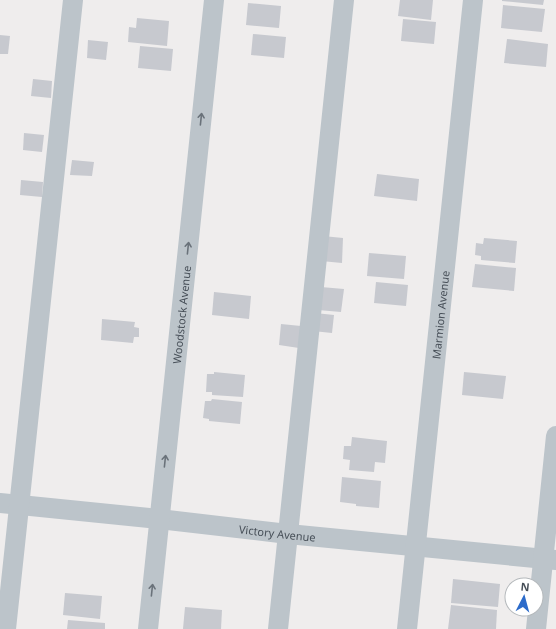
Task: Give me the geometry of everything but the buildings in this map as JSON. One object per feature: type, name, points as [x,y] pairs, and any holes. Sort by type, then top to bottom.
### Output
[{"type":"street","points":[[6,629],[73,0]]},
{"type":"street","name":"Woodstock Avenue","points":[[148,629],[214,0]]},
{"type":"street","points":[[278,629],[344,0]]},
{"type":"street","name":"Marmion Avenue","points":[[407,629],[473,0]]},
{"type":"street","points":[[536,629],[550,560],[556,436]]},
{"type":"street","name":"Victory Avenue","points":[[0,503],[550,560]]}]
